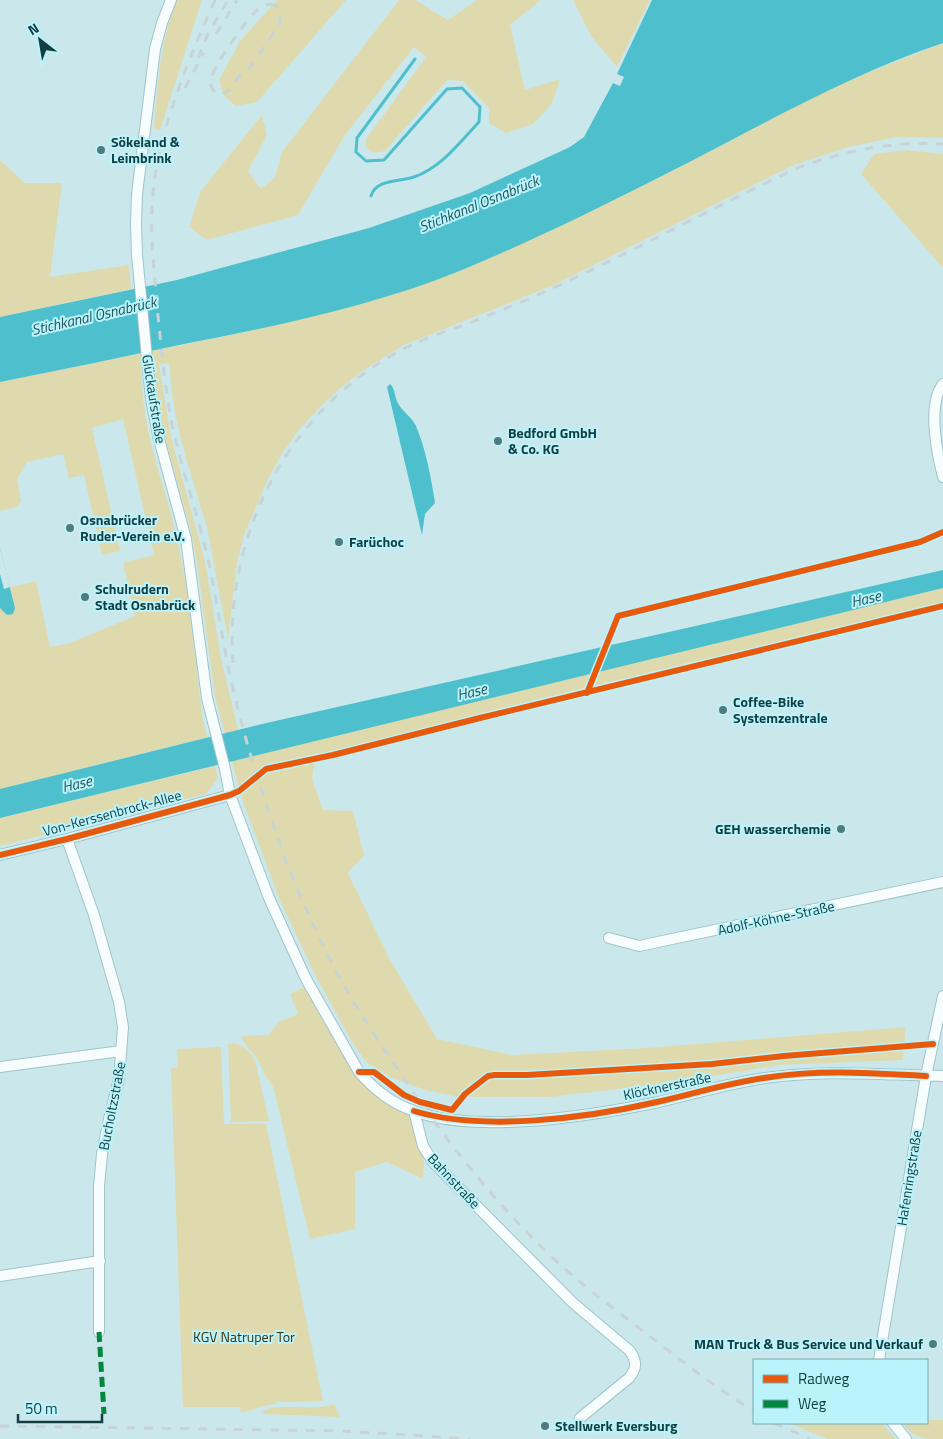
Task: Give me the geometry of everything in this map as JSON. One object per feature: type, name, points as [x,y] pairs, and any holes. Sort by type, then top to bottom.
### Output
[{"type":"street","name":"Glückaufstraße","points":[[171,0],[155,49],[137,194],[138,262],[148,374],[159,439],[186,539],[207,698],[230,795]]},
{"type":"street","points":[[943,384],[935,400],[935,424],[943,477]]},
{"type":"street","points":[[230,795],[269,898],[309,985],[343,1047],[370,1086],[384,1097],[414,1112]]},
{"type":"street","name":"Von-Kerssenbrock-Allee","points":[[0,855],[230,795]]},
{"type":"street","name":"Bucholtzstraße","points":[[67,839],[94,915],[119,1002],[122,1027],[119,1079],[109,1119],[99,1186],[99,1332]]},
{"type":"street","name":"Adolf-Köhne-Straße","points":[[609,938],[639,946],[943,882]]},
{"type":"street","name":"Hafenringstraße","points":[[879,1359],[926,1076],[943,996]]},
{"type":"street","points":[[0,1067],[122,1051]]},
{"type":"street","name":"Klöcknerstraße","points":[[414,1112],[456,1120],[494,1122],[546,1119],[595,1114],[655,1103],[764,1078],[803,1073],[943,1076]]},
{"type":"street","name":"Bahnstraße","points":[[414,1112],[423,1146],[433,1162],[572,1302],[630,1351],[635,1360],[636,1369],[629,1378],[580,1418]]},
{"type":"street","points":[[0,1276],[100,1261]]},
{"type":"street","points":[[893,1424],[906,1439]]},
{"type":"green space","points":[[177,0],[202,0],[160,130],[154,129],[163,47]]},
{"type":"green space","points":[[277,0],[346,0],[257,102],[236,106],[224,96],[219,80],[240,41]]},
{"type":"green space","points":[[399,0],[415,0],[448,20],[477,0],[541,0],[510,25],[525,90],[560,79],[552,104],[533,124],[506,133],[489,123],[489,108],[463,81],[447,80],[385,151],[374,153],[365,147],[366,139],[426,57],[414,47],[345,135],[298,215],[207,240],[189,227],[200,192],[262,115],[267,135],[248,171],[261,189],[275,177],[282,152]]},
{"type":"green space","points":[[573,0],[650,0],[617,67],[591,36]]},
{"type":"green space","points":[[943,43],[943,138],[897,137],[848,147],[794,165],[552,286],[404,345],[364,370],[343,386],[299,430],[283,452],[268,479],[244,535],[237,563],[228,639],[207,527],[178,427],[169,363],[159,364],[171,437],[205,561],[221,658],[238,730],[225,733],[215,697],[191,531],[165,438],[152,365],[142,366],[142,389],[149,435],[174,525],[183,568],[190,610],[202,714],[207,737],[0,789],[0,608],[15,608],[10,587],[36,581],[50,647],[70,643],[135,616],[123,563],[154,555],[123,419],[92,428],[120,551],[102,555],[84,475],[69,478],[63,454],[27,462],[17,479],[21,501],[17,507],[0,511],[0,382],[251,331],[391,295],[459,271],[672,171],[819,94]]},
{"type":"green space","points":[[907,150],[943,154],[943,268],[861,174],[874,154]]},
{"type":"green space","points":[[0,160],[25,183],[62,183],[50,277],[129,265],[131,289],[0,317]]},
{"type":"green space","points":[[943,588],[943,609],[315,761],[312,779],[323,810],[353,811],[364,855],[348,873],[389,958],[437,1039],[512,1055],[646,1048],[906,1027],[903,1060],[779,1065],[677,1082],[551,1097],[458,1097],[422,1089],[392,1078],[367,1063],[352,1042],[315,975],[278,896],[239,791],[232,761]]},
{"type":"green space","points":[[215,766],[218,778],[206,794],[0,846],[0,818]]},
{"type":"green space","points":[[309,985],[359,1072],[414,1111],[423,1146],[424,1167],[423,1179],[387,1162],[355,1172],[355,1229],[310,1239],[273,1086],[242,1036],[268,1035],[279,1022],[298,1014],[290,994]]},
{"type":"green space","points":[[234,1043],[246,1049],[255,1060],[269,1121],[231,1122],[228,1044]]},
{"type":"green space","name":"KGV Natruper Tor","points":[[221,1047],[224,1124],[266,1124],[323,1401],[276,1402],[276,1404],[241,1413],[240,1407],[183,1407],[171,1068],[178,1068],[177,1049]]},
{"type":"green space","points":[[334,1404],[340,1417],[264,1414],[262,1412],[276,1407],[316,1407]]},
{"type":"green space","points":[[928,1420],[943,1420],[943,1439],[919,1437],[903,1424],[928,1424]]},
{"type":"green space","points":[[791,1424],[883,1424],[895,1439],[827,1439]]},
{"type":"water","name":"Stichkanal Osnabrück","points":[[652,0],[943,0],[943,43],[858,77],[561,226],[429,283],[324,314],[0,382],[0,317],[177,280],[369,228],[470,193],[570,147],[584,137],[613,83],[620,86],[624,77],[617,74]]},
{"type":"water","points":[[390,384],[399,405],[416,426],[423,444],[430,474],[435,503],[425,514],[422,535],[387,387]]},
{"type":"water","points":[[0,548],[15,608],[13,614],[7,615],[0,608]]},
{"type":"water","name":"Hase","points":[[943,570],[943,588],[0,818],[0,789],[262,724]]},
{"type":"pier","points":[[0,548],[10,587],[4,589],[0,574]]},
{"type":"waterway","points":[[371,196],[383,184],[414,177],[433,167],[450,154],[479,122],[480,107],[462,88],[447,89],[384,160],[366,161],[356,152],[357,138],[415,59]]},
{"type":"railway","points":[[215,0],[185,70],[162,144],[152,209],[154,270],[164,372],[173,429],[207,555],[241,722],[288,867],[326,952],[362,1015],[440,1130],[476,1175],[513,1218],[579,1281],[695,1371],[753,1410]]},
{"type":"railway","points":[[198,58],[208,34],[228,0]]},
{"type":"railway","points":[[216,34],[237,0]]},
{"type":"railway","points":[[270,4],[275,5],[281,14],[279,25],[251,66],[239,76],[230,90],[217,94],[212,88],[211,82],[218,64],[231,42],[259,8],[270,4]]},
{"type":"railway","points":[[185,88],[204,53]]},
{"type":"railway","points":[[233,663],[233,615],[240,568],[253,523],[272,480],[296,441],[327,406],[362,375],[411,345],[544,292],[802,166],[837,155],[889,145],[943,144]]},
{"type":"railway","points":[[776,1424],[810,1439]]},
{"type":"railway","points":[[0,1426],[345,1431],[470,1439]]},
{"type":"marked path","points":[[99,1332],[104,1414]]},
{"type":"cycle path","points":[[587,693],[618,616],[920,542],[943,532]]},
{"type":"cycle path","points":[[0,855],[230,795],[239,791],[266,769],[333,755],[943,606]]},
{"type":"cycle path","points":[[359,1072],[374,1072],[404,1095],[420,1102],[452,1110],[465,1094],[488,1076],[495,1075],[527,1075],[712,1064],[933,1044]]},
{"type":"cycle path","points":[[414,1111],[471,1121],[535,1120],[629,1108],[751,1080],[784,1075],[845,1073],[926,1076]]},
{"type":"place","name":"Sökeland & Leimbrink","points":[[101,150]]},
{"type":"place","name":"Bedford GmbH & Co. KG","points":[[498,441]]},
{"type":"place","name":"Osnabrücker Ruder-Verein e.V.","points":[[70,528]]},
{"type":"place","name":"Farüchoc","points":[[339,542]]},
{"type":"place","name":"Schulrudern Stadt Osnabrück","points":[[85,597]]},
{"type":"place","name":"Coffee-Bike Systemzentrale","points":[[723,710]]},
{"type":"place","name":"GEH wasserchemie","points":[[841,829]]},
{"type":"place","name":"MAN Truck & Bus Service und Verkauf","points":[[933,1344]]},
{"type":"place","name":"Stellwerk Eversburg","points":[[545,1426]]}]
